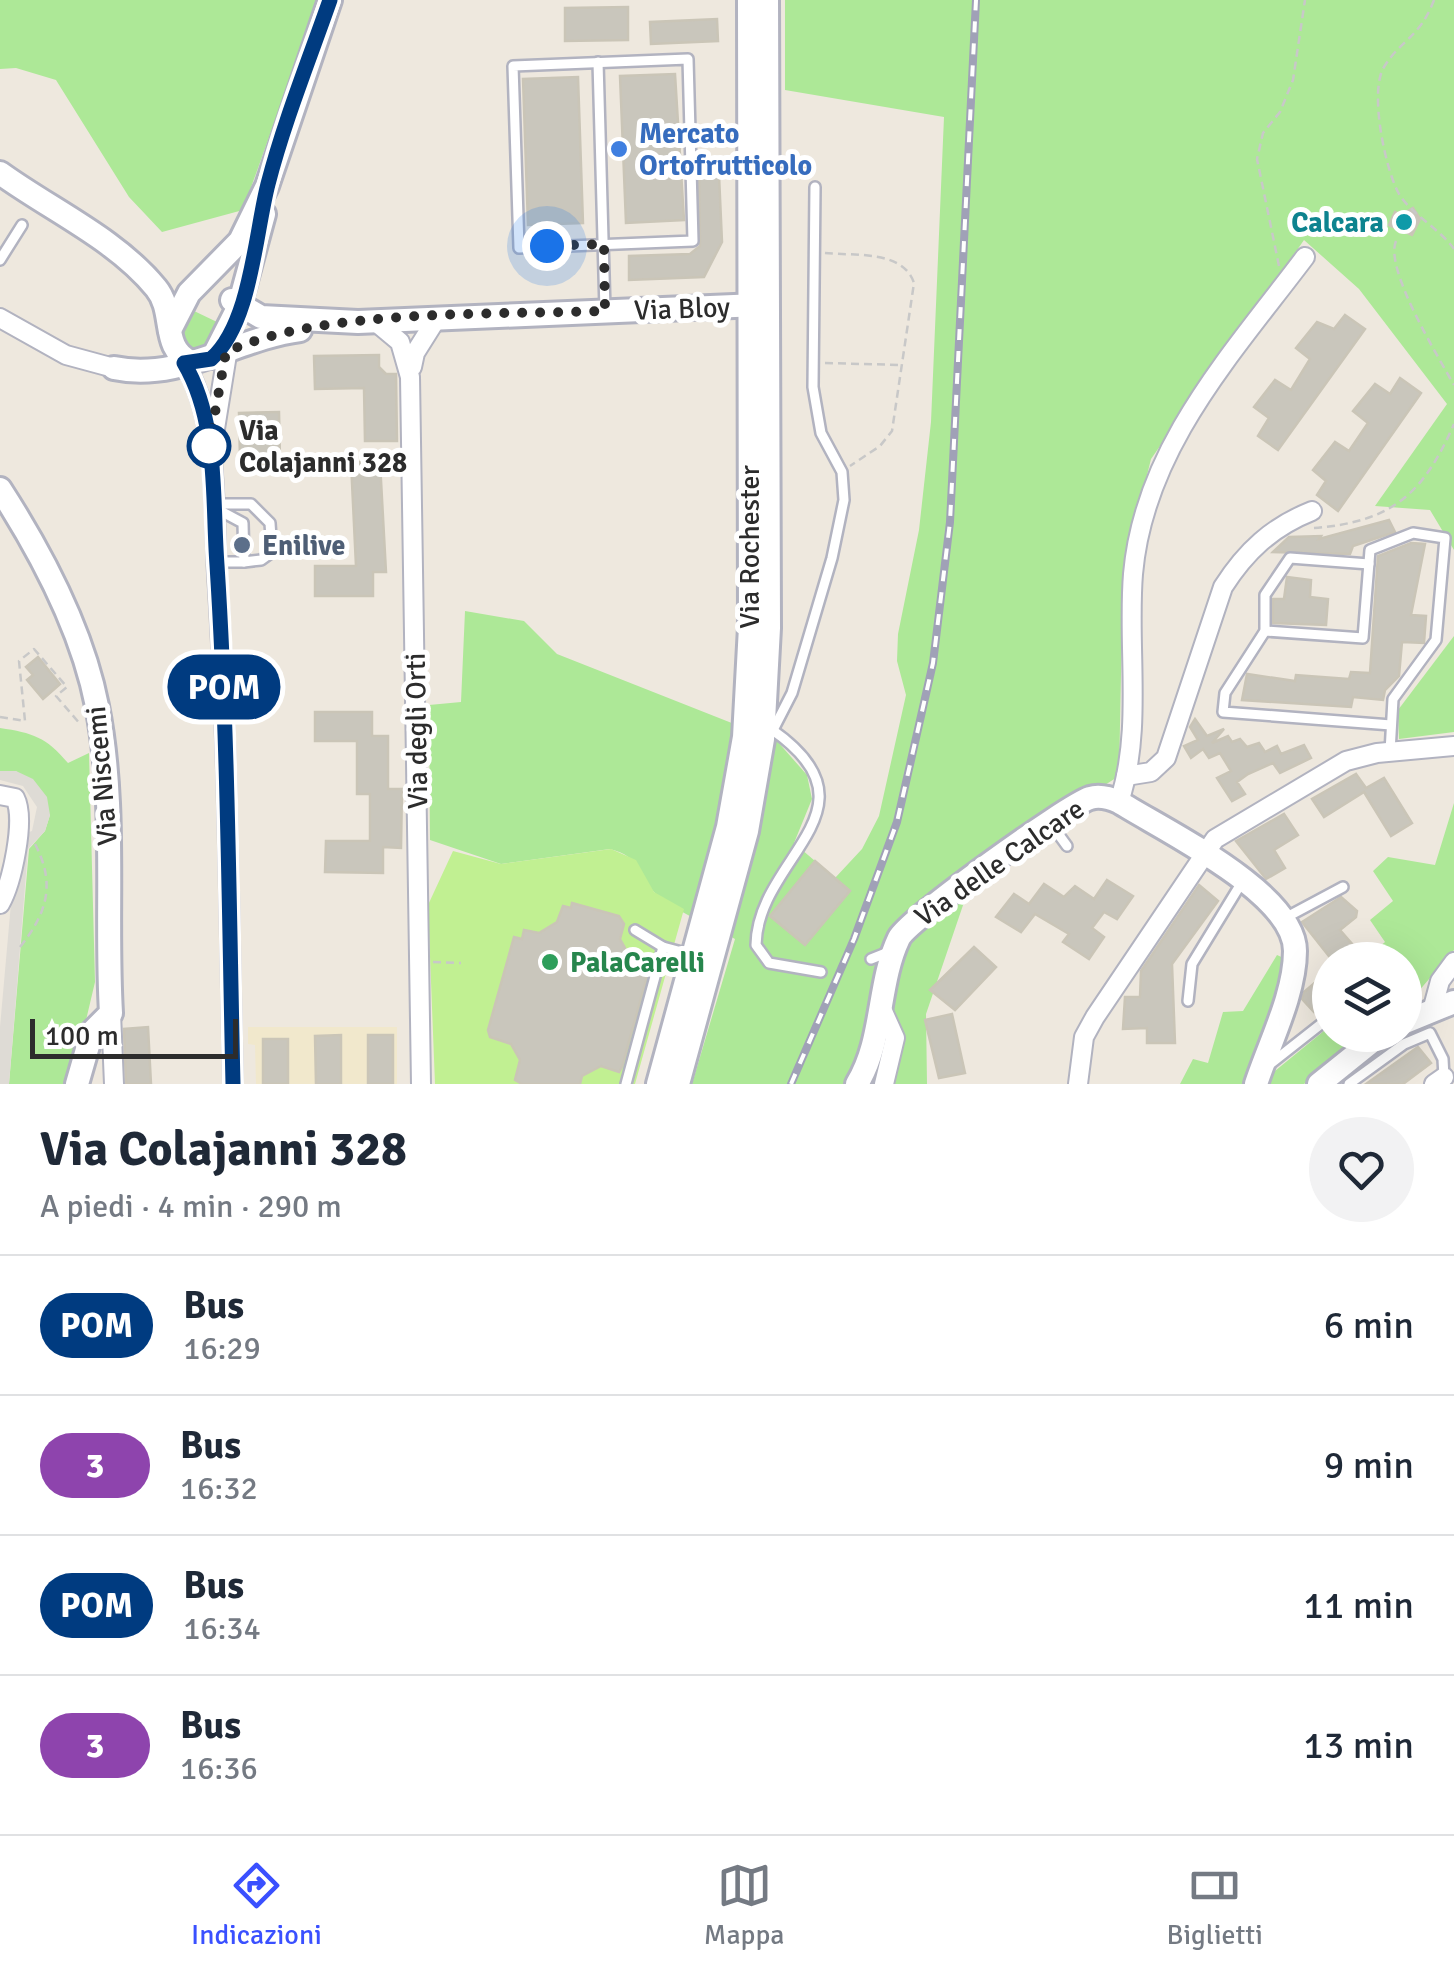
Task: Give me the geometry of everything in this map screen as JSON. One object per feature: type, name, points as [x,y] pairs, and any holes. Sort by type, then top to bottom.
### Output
[{"type":"main road","name":"Via Rochester","points":[[678,1084],[747,831],[768,727],[769,628],[749,0]]},
{"type":"main road","name":"Via Rochester","points":[[658,1084],[728,827],[744,737],[767,0]]},
{"type":"main road","points":[[114,368],[142,359],[193,291],[240,241],[267,186],[324,4]]},
{"type":"main road","points":[[0,173],[128,261],[193,291],[221,288],[235,313]]},
{"type":"main road","points":[[198,362],[235,313],[262,224],[267,186]]},
{"type":"main road","points":[[128,261],[158,290],[174,350],[198,362]]},
{"type":"main road","name":"Via Bloy","points":[[367,322],[757,305]]},
{"type":"main road","points":[[235,313],[278,320],[367,322]]},
{"type":"main road","points":[[114,368],[152,370],[198,362],[284,332],[367,322]]},
{"type":"main road","name":"Via Niscemi","points":[[0,489],[40,555],[90,676],[102,748],[110,1013]]},
{"type":"main road","name":"Via delle Calcare","points":[[856,1084],[871,1052],[895,950],[913,922],[1050,822],[1092,797],[1119,802],[1202,854],[1271,901],[1285,918]]},
{"type":"main road","points":[[1258,1078],[1295,955],[1285,918]]},
{"type":"main road","points":[[77,1084],[92,1032],[110,1013]]},
{"type":"main road","points":[[1319,1084],[1359,1052]]},
{"type":"street","points":[[1119,802],[1126,776],[1133,574],[1142,511],[1161,461],[1205,390],[1304,257]]},
{"type":"street","points":[[0,318],[66,356],[114,368]]},
{"type":"street","points":[[367,322],[410,352],[437,318]]},
{"type":"street","name":"Via degli Orti","points":[[412,320],[421,1084]]},
{"type":"street","points":[[198,362],[212,465]]},
{"type":"street","points":[[198,362],[212,465],[233,1084]]},
{"type":"street","points":[[1126,776],[1151,772],[1166,758],[1224,587],[1236,568],[1271,532],[1311,520]]},
{"type":"street","points":[[1078,1084],[1090,1027],[1202,854],[1222,834],[1361,756],[1454,746]]},
{"type":"street","points":[[0,795],[15,798],[21,818],[15,836],[11,886],[0,904]]},
{"type":"street","points":[[1444,1005],[1440,981],[1454,962]]},
{"type":"street","points":[[882,1009],[895,1038],[884,1084]]},
{"type":"street","name":"Via Niscemi","points":[[110,1013],[114,1084]]},
{"type":"lane","points":[[688,58],[693,240],[604,244],[519,248],[513,66],[688,58]]},
{"type":"lane","points":[[598,62],[605,311]]},
{"type":"lane","points":[[814,187],[813,362],[821,433],[842,472],[844,500],[832,558],[792,693],[768,727],[812,764],[820,794],[812,822],[763,915],[756,945],[769,962],[821,972]]},
{"type":"lane","points":[[0,260],[22,226]]},
{"type":"lane","points":[[213,505],[252,504],[270,523],[272,552],[261,560],[216,562]]},
{"type":"lane","points":[[213,505],[243,524],[244,562]]},
{"type":"lane","points":[[1265,631],[1363,638],[1370,550],[1412,533],[1445,538],[1436,640],[1393,699],[1390,752]]},
{"type":"lane","points":[[1369,564],[1290,558],[1265,595],[1265,631],[1224,693],[1223,712],[1391,725]]},
{"type":"lane","points":[[1050,822],[1067,846]]},
{"type":"lane","points":[[1188,1000],[1192,964],[1243,881]]},
{"type":"lane","points":[[1285,918],[1343,887]]},
{"type":"lane","points":[[635,930],[663,947],[693,955]]},
{"type":"lane","points":[[626,1084],[663,947]]},
{"type":"lane","points":[[871,959],[895,950]]},
{"type":"lane","points":[[1258,1078],[1312,1032]]},
{"type":"lane","points":[[1349,1084],[1404,1044],[1430,1033],[1443,1059],[1439,1080]]},
{"type":"path","points":[[1284,285],[1257,159],[1262,133],[1280,112],[1293,80],[1305,0]]},
{"type":"path","points":[[1434,0],[1411,42],[1384,66],[1375,85],[1376,104],[1400,195],[1454,248]]},
{"type":"path","points":[[1396,241],[1395,262],[1434,351],[1454,385]]},
{"type":"path","points":[[814,251],[896,260],[910,269],[914,283],[892,430],[880,446],[842,472]]},
{"type":"path","points":[[813,362],[904,365]]},
{"type":"path","points":[[1311,520],[1375,516],[1409,499],[1454,424]]},
{"type":"path","points":[[0,718],[25,721],[19,662],[34,649],[67,686],[56,696],[102,748]]},
{"type":"path","points":[[20,947],[42,916],[48,892],[46,868],[34,843]]},
{"type":"path","points":[[420,962],[461,963]]},
{"type":"shaded area","points":[[0,771],[16,771],[33,779],[47,797],[50,815],[45,831],[28,849],[9,1084],[0,1084],[0,1027],[17,836],[32,831],[37,807],[23,786],[0,780]]},
{"type":"shaded area","points":[[248,1027],[397,1027],[397,1084],[256,1084],[255,1045],[248,1044]]},
{"type":"green space","points":[[0,0],[318,0],[243,210],[162,232],[129,197],[56,80],[16,68],[0,69]]},
{"type":"green space","points":[[785,0],[1454,0],[1454,550],[1430,510],[1375,506],[1447,404],[1359,289],[1304,240],[1151,459],[1123,572],[1119,776],[976,867],[926,1014],[927,1084],[692,1084],[735,939],[661,898],[633,861],[610,849],[501,864],[430,840],[429,705],[461,702],[465,611],[524,621],[557,654],[777,741],[807,775],[812,799],[794,843],[815,861],[770,916],[805,945],[850,891],[835,878],[862,849],[879,816],[906,695],[897,661],[898,634],[919,530],[931,422],[944,117],[785,90]]},
{"type":"green space","points":[[192,310],[217,322],[207,343],[194,350],[182,337]]},
{"type":"green space","points":[[1454,636],[1454,732],[1399,739],[1398,710]]},
{"type":"green space","points":[[0,728],[38,738],[68,763],[89,753],[95,982],[71,1084],[9,1084],[29,849],[45,831],[50,815],[16,771],[0,771]]},
{"type":"green space","points":[[1454,803],[1454,950],[1422,987],[1422,942],[1385,942],[1370,920],[1393,901],[1373,871],[1388,857],[1435,865]]},
{"type":"green space","name":"PalaCarelli","points":[[611,849],[636,860],[654,892],[684,909],[635,1084],[435,1084],[428,905],[453,851],[501,864]]},
{"type":"green space","points":[[1277,955],[1288,960],[1248,1084],[1180,1084],[1193,1059],[1208,1063],[1223,1012],[1243,1011]]},
{"type":"green space","points":[[1312,1041],[1312,1052],[1343,1052],[1304,1084],[1266,1084],[1270,1075]]},
{"type":"building","points":[[628,7],[628,40],[565,41],[565,8]]},
{"type":"building","points":[[717,19],[718,41],[651,44],[650,22]]},
{"type":"building","points":[[675,74],[684,220],[626,223],[620,76]]},
{"type":"building","points":[[578,77],[583,223],[528,225],[523,79]]},
{"type":"building","points":[[719,175],[722,242],[704,277],[629,280],[629,256],[690,254],[700,246],[699,176]]},
{"type":"building","name":"Calcara","points":[[1413,208],[1420,219],[1412,235],[1389,225],[1395,212],[1401,215]]},
{"type":"building","points":[[1345,315],[1365,329],[1278,450],[1258,436],[1269,418],[1254,407],[1275,380],[1291,390],[1310,359],[1296,348],[1317,322],[1334,329]]},
{"type":"building","points":[[379,355],[379,367],[386,374],[396,374],[397,441],[365,441],[364,388],[315,389],[314,356]]},
{"type":"building","points":[[1400,378],[1421,393],[1338,511],[1317,495],[1326,481],[1313,470],[1335,442],[1349,451],[1368,423],[1353,411],[1375,384],[1390,394]]},
{"type":"building","points":[[279,412],[280,460],[240,460],[239,413]]},
{"type":"building","points":[[351,462],[380,462],[386,572],[373,572],[373,596],[315,596],[315,566],[356,566]]},
{"type":"building","points":[[1389,520],[1395,532],[1353,546],[1350,554],[1273,552],[1289,537],[1321,536],[1319,539]]},
{"type":"building","points":[[1411,543],[1425,544],[1411,615],[1426,616],[1424,643],[1402,642],[1399,676],[1385,690],[1383,700],[1353,697],[1351,707],[1242,700],[1247,674],[1295,681],[1296,675],[1349,679],[1351,672],[1370,673],[1378,556]]},
{"type":"building","points":[[1287,577],[1311,580],[1310,597],[1328,599],[1326,625],[1273,623],[1273,599],[1284,599]]},
{"type":"building","points":[[38,657],[60,684],[43,699],[27,680],[33,675],[26,667]]},
{"type":"building","points":[[315,712],[372,712],[372,736],[388,736],[388,789],[402,789],[401,848],[383,847],[383,873],[325,872],[326,841],[370,841],[370,794],[357,794],[357,741],[315,741]]},
{"type":"building","points":[[1195,719],[1207,736],[1224,729],[1212,743],[1228,736],[1232,742],[1240,739],[1247,747],[1259,743],[1265,752],[1277,746],[1281,754],[1304,745],[1311,758],[1280,773],[1273,763],[1248,774],[1237,782],[1245,794],[1232,801],[1217,778],[1231,771],[1220,753],[1209,758],[1203,749],[1191,758],[1184,746],[1198,740],[1190,727]]},
{"type":"building","points":[[1356,774],[1366,788],[1384,778],[1412,823],[1391,836],[1364,792],[1324,817],[1312,799]]},
{"type":"building","points":[[1284,814],[1298,835],[1274,850],[1285,868],[1266,879],[1236,841]]},
{"type":"building","points":[[815,861],[850,891],[805,945],[770,916]]},
{"type":"building","points":[[1107,880],[1133,896],[1117,919],[1104,912],[1092,928],[1104,937],[1089,959],[1063,942],[1069,934],[1035,914],[1021,932],[996,917],[1014,894],[1029,904],[1044,884],[1064,897],[1075,886],[1094,899]]},
{"type":"building","points":[[1199,885],[1218,901],[1172,964],[1175,1043],[1147,1043],[1147,1028],[1123,1029],[1125,997],[1140,997],[1141,971]]},
{"type":"building","points":[[1341,897],[1357,911],[1356,917],[1340,930],[1350,942],[1318,942],[1302,922]]},
{"type":"building","points":[[572,903],[619,916],[624,924],[620,939],[630,957],[647,963],[649,969],[622,1067],[619,1072],[601,1066],[582,1076],[580,1084],[522,1084],[515,1080],[520,1060],[511,1044],[490,1037],[488,1030],[514,937],[522,939],[524,930],[539,933],[557,922],[563,906],[571,908]]},
{"type":"building","points":[[974,947],[996,967],[955,1010],[930,990]]},
{"type":"building","points":[[1312,985],[1312,1010],[1302,999]]},
{"type":"building","points":[[952,1014],[965,1073],[939,1078],[925,1020]]},
{"type":"building","points":[[148,1027],[151,1084],[126,1084],[124,1029]]},
{"type":"building","points":[[341,1035],[341,1084],[316,1084],[315,1036]]},
{"type":"building","points":[[368,1035],[393,1035],[393,1084],[368,1084]]},
{"type":"building","points":[[263,1039],[288,1039],[288,1084],[263,1084]]},
{"type":"building","points":[[1411,1052],[1422,1052],[1431,1063],[1403,1084],[1366,1084]]},
{"type":"railway","points":[[791,1084],[854,939],[897,822],[933,663],[950,522],[976,0]]},
{"type":"bus line","name":"POM","points":[[233,1084],[223,658],[212,465],[200,394],[184,363],[211,359],[232,328],[262,224],[267,186],[330,0]]},
{"type":"place","name":"Mercato Ortofrutticolo","points":[[619,149]]},
{"type":"place","name":"Calcara","points":[[1404,222]]},
{"type":"place","name":"Via Colajanni 328","points":[[209,446]]},
{"type":"place","name":"Enilive","points":[[242,545]]},
{"type":"place","name":"PalaCarelli","points":[[550,962]]},
{"type":"route","points":[[209,446],[214,440],[218,386],[226,352],[258,339],[358,322],[605,311],[604,244],[547,246]]}]
